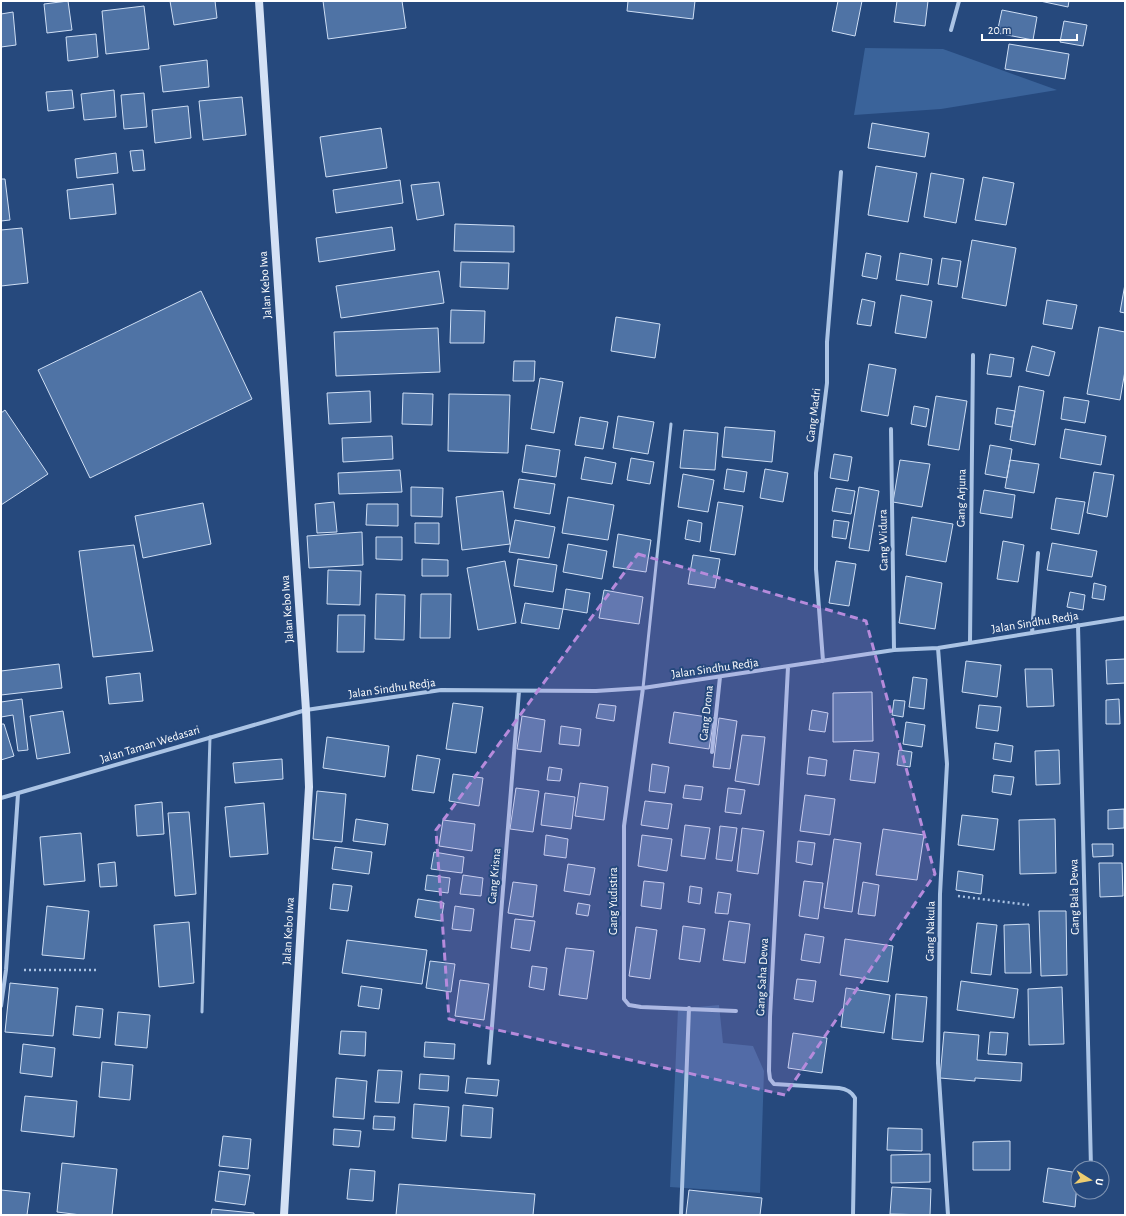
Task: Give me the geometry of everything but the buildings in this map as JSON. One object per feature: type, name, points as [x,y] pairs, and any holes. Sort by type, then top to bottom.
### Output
[{"type":"street","name":"Jalan Kebo Iwa","points":[[259,1],[306,710],[309,786],[284,1215]]},
{"type":"street","points":[[951,30],[958,1]]},
{"type":"street","name":"Gang Madri","points":[[823,662],[816,569],[816,473],[827,383],[827,342],[841,172]]},
{"type":"street","name":"Gang Arjuna","points":[[970,643],[973,354]]},
{"type":"street","name":"Gang Widura","points":[[891,428],[894,650]]},
{"type":"street","points":[[1032,634],[1038,553]]},
{"type":"street","name":"Jalan Sindhu Redja","points":[[306,710],[440,690],[519,691],[643,688],[788,668],[894,650],[938,648],[1125,618]]},
{"type":"street","name":"Gang Bala Dewa","points":[[1078,625],[1091,1160]]},
{"type":"street","name":"Gang Nakula","points":[[938,648],[947,764],[940,894],[938,1064],[948,1215]]},
{"type":"street","name":"Gang Saha Dewa","points":[[788,668],[770,1017],[769,1071],[770,1079],[774,1084],[839,1088],[846,1089],[852,1093],[854,1098],[853,1215]]},
{"type":"street","name":"Gang Drona","points":[[712,752],[720,677]]},
{"type":"street","name":"Gang Yudistira","points":[[643,688],[624,826],[624,999],[629,1004],[641,1008],[689,1008],[736,1011]]},
{"type":"street","name":"Gang Krisna","points":[[489,1063],[519,691]]},
{"type":"street","name":"Jalan Taman Wedasari","points":[[1,798],[306,710]]},
{"type":"street","points":[[1,1006],[6,970],[18,794]]},
{"type":"street","points":[[681,1215],[689,1008]]},
{"type":"lane","points":[[643,688],[671,424]]},
{"type":"lane","points":[[202,1012],[210,737]]},
{"type":"path","points":[[940,894],[1029,905]]},
{"type":"path","points":[[6,970],[99,970]]},
{"type":"highlighted area","points":[[638,554],[866,621],[935,874],[785,1095],[449,1019],[436,830]]},
{"type":"shaded area","points":[[865,48],[943,49],[1057,90],[941,109],[854,115]]},
{"type":"shaded area","points":[[719,1005],[723,1043],[753,1046],[764,1071],[760,1193],[670,1187],[678,1009]]}]
